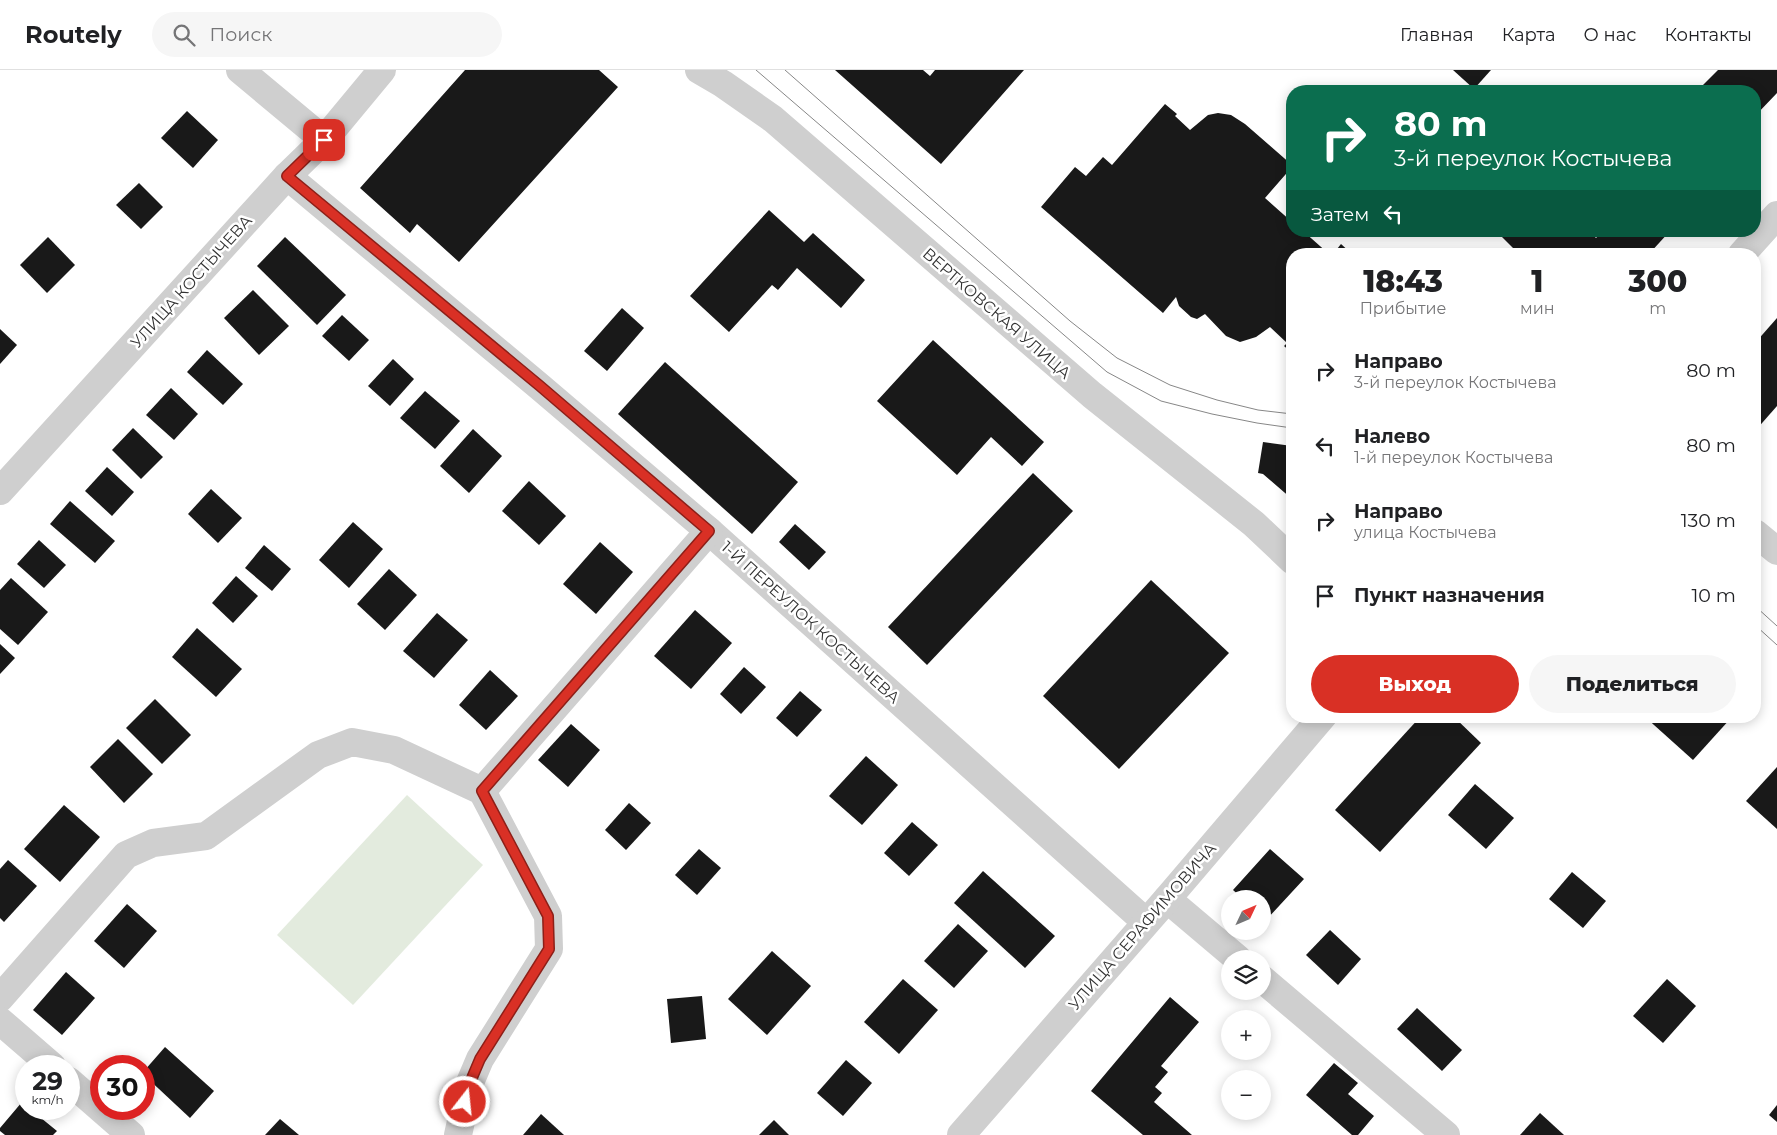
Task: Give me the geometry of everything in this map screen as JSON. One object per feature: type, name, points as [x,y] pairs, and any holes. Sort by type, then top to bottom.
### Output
[{"type":"street","points":[[240,70],[324,140]]},
{"type":"street","name":"УЛИЦА КОСТЫЧЕВА","points":[[0,491],[287,176],[324,140],[382,70]]},
{"type":"street","name":"ВЕРТКОВСКАЯ УЛИЦА","points":[[699,70],[723,84],[773,120],[1092,394],[1254,524],[1286,554]]},
{"type":"street","name":"1-Й ПЕРЕУЛОК КОСТЫЧЕВА","points":[[287,176],[540,386],[709,531],[1146,922]]},
{"type":"street","points":[[1761,233],[1777,215]]},
{"type":"street","points":[[1747,248],[1757,237]]},
{"type":"street","points":[[482,791],[709,531]]},
{"type":"street","points":[[1761,538],[1777,552]]},
{"type":"street","name":"УЛИЦА СЕРАФИМОВИЧА","points":[[961,1135],[1167,899],[1317,723]]},
{"type":"street","points":[[0,998],[126,854],[152,843],[206,836],[318,755],[352,742],[394,750],[482,791],[548,916],[549,949],[480,1059],[469,1085],[458,1135]]},
{"type":"street","points":[[1167,899],[1227,950]]},
{"type":"street","points":[[1271,988],[1442,1134]]},
{"type":"street","points":[[0,1021],[39,1055]]},
{"type":"street","points":[[80,1091],[131,1135]]},
{"type":"shaded area","points":[[407,795],[483,865],[353,1005],[277,935]]},
{"type":"building","points":[[465,70],[599,70],[618,87],[459,262],[417,224],[410,233],[360,188]]},
{"type":"building","points":[[835,70],[923,70],[930,76],[935,70],[1024,70],[941,164]]},
{"type":"building","points":[[1453,70],[1491,70],[1478,85],[1470,85]]},
{"type":"building","points":[[1718,70],[1777,70],[1777,93],[1761,110],[1761,85],[1703,85]]},
{"type":"building","points":[[1165,104],[1177,114],[1175,116],[1190,130],[1208,115],[1218,113],[1231,115],[1245,124],[1286,160],[1286,174],[1265,198],[1286,217],[1286,237],[1310,237],[1322,248],[1286,248],[1286,342],[1270,327],[1256,337],[1240,342],[1226,336],[1205,314],[1197,319],[1191,317],[1179,306],[1176,297],[1163,313],[1041,207],[1075,167],[1086,176],[1103,157],[1112,165]]},
{"type":"building","points":[[187,111],[218,140],[193,168],[161,138]]},
{"type":"building","points":[[139,183],[163,207],[141,229],[116,205]]},
{"type":"building","points":[[769,210],[804,242],[813,233],[865,280],[841,308],[797,268],[778,290],[772,285],[729,332],[690,296]]},
{"type":"building","points":[[48,237],[75,265],[47,293],[20,265]]},
{"type":"building","points":[[285,237],[346,295],[317,325],[257,266]]},
{"type":"building","points":[[1502,237],[1665,237],[1654,248],[1513,248]]},
{"type":"building","points":[[253,290],[289,326],[259,355],[224,318]]},
{"type":"building","points":[[622,308],[644,328],[607,371],[584,351]]},
{"type":"building","points":[[342,315],[369,340],[349,361],[322,336]]},
{"type":"building","points":[[1777,318],[1777,406],[1761,424],[1761,336]]},
{"type":"building","points":[[0,329],[17,345],[0,364]]},
{"type":"building","points":[[933,340],[1044,442],[1022,466],[991,437],[957,475],[877,401]]},
{"type":"building","points":[[207,350],[243,384],[223,405],[187,372]]},
{"type":"building","points":[[393,359],[414,379],[390,406],[368,386]]},
{"type":"building","points":[[665,362],[798,482],[752,534],[618,414]]},
{"type":"building","points":[[171,388],[198,414],[174,440],[146,415]]},
{"type":"building","points":[[425,391],[460,421],[435,449],[400,418]]},
{"type":"building","points":[[133,428],[163,457],[141,479],[112,450]]},
{"type":"building","points":[[473,429],[502,456],[469,493],[440,466]]},
{"type":"building","points":[[1263,442],[1286,445],[1286,494],[1263,474],[1258,473]]},
{"type":"building","points":[[107,467],[134,492],[112,516],[85,491]]},
{"type":"building","points":[[1033,473],[1073,511],[927,665],[888,627]]},
{"type":"building","points":[[529,481],[566,516],[539,545],[502,511]]},
{"type":"building","points":[[211,489],[242,518],[218,543],[188,514]]},
{"type":"building","points":[[70,501],[115,541],[95,563],[50,524]]},
{"type":"building","points":[[353,522],[383,549],[349,588],[319,560]]},
{"type":"building","points":[[795,524],[826,552],[809,570],[779,542]]},
{"type":"building","points":[[39,540],[66,565],[44,588],[17,564]]},
{"type":"building","points":[[600,542],[633,572],[596,614],[563,584]]},
{"type":"building","points":[[264,545],[291,569],[272,591],[245,568]]},
{"type":"building","points":[[389,569],[417,595],[385,630],[357,604]]},
{"type":"building","points":[[236,576],[258,596],[233,623],[212,603]]},
{"type":"building","points":[[11,578],[48,612],[18,645],[0,629],[0,590]]},
{"type":"building","points":[[1151,580],[1229,653],[1119,769],[1043,696]]},
{"type":"building","points":[[695,610],[732,643],[691,689],[654,656]]},
{"type":"building","points":[[437,613],[468,640],[434,678],[403,651]]},
{"type":"building","points":[[197,628],[242,669],[216,697],[172,657]]},
{"type":"building","points":[[0,644],[15,658],[0,674]]},
{"type":"building","points":[[744,667],[766,687],[741,714],[720,694]]},
{"type":"building","points":[[490,670],[518,696],[486,730],[459,705]]},
{"type":"building","points":[[800,691],[822,710],[797,737],[776,718]]},
{"type":"building","points":[[155,699],[191,735],[162,764],[126,728]]},
{"type":"building","points":[[1415,723],[1460,723],[1481,743],[1380,852],[1335,810]]},
{"type":"building","points":[[1652,723],[1726,723],[1693,760]]},
{"type":"building","points":[[571,724],[600,750],[568,787],[538,760]]},
{"type":"building","points":[[118,739],[153,774],[124,803],[90,767]]},
{"type":"building","points":[[866,756],[898,785],[862,825],[829,796]]},
{"type":"building","points":[[1777,767],[1777,829],[1746,801]]},
{"type":"building","points":[[1475,784],[1514,818],[1486,849],[1448,815]]},
{"type":"building","points":[[629,803],[651,823],[626,850],[605,830]]},
{"type":"building","points":[[64,805],[100,837],[60,882],[24,849]]},
{"type":"building","points":[[912,822],[938,845],[909,876],[884,853]]},
{"type":"building","points":[[699,849],[721,868],[697,895],[675,875]]},
{"type":"building","points":[[1270,849],[1304,879],[1271,915],[1271,890],[1233,890]]},
{"type":"building","points":[[8,860],[37,886],[4,922],[0,918],[0,869]]},
{"type":"building","points":[[983,871],[1055,936],[1025,968],[954,903]]},
{"type":"building","points":[[1572,872],[1606,901],[1583,928],[1549,899]]},
{"type":"building","points":[[127,904],[157,931],[124,968],[94,941]]},
{"type":"building","points":[[958,924],[988,951],[954,988],[924,961]]},
{"type":"building","points":[[1330,930],[1361,959],[1338,985],[1306,955]]},
{"type":"building","points":[[772,951],[811,986],[767,1035],[728,999]]},
{"type":"building","points":[[66,972],[95,998],[62,1035],[33,1010]]},
{"type":"building","points":[[903,979],[938,1010],[899,1054],[864,1022]]},
{"type":"building","points":[[1667,979],[1696,1006],[1663,1043],[1633,1016]]},
{"type":"building","points":[[702,996],[706,1039],[671,1043],[667,999]]},
{"type":"building","points":[[1170,997],[1199,1022],[1161,1066],[1168,1072],[1155,1087],[1162,1093],[1154,1102],[1192,1135],[1143,1135],[1091,1091]]},
{"type":"building","points":[[1417,1008],[1462,1050],[1442,1071],[1397,1029]]},
{"type":"building","points":[[165,1047],[214,1091],[190,1118],[155,1085],[155,1058]]},
{"type":"building","points":[[846,1060],[872,1083],[843,1116],[817,1093]]},
{"type":"building","points":[[1334,1063],[1358,1083],[1348,1094],[1374,1116],[1358,1135],[1352,1135],[1306,1095]]},
{"type":"building","points":[[1777,1105],[1777,1122],[1769,1115]]},
{"type":"building","points":[[15,1110],[15,1120],[44,1120],[57,1131],[53,1135],[5,1135],[0,1131],[0,1128]]},
{"type":"building","points":[[1540,1113],[1564,1135],[1520,1135]]},
{"type":"building","points":[[541,1114],[564,1135],[523,1135]]},
{"type":"building","points":[[280,1119],[299,1135],[265,1135]]},
{"type":"building","points":[[774,1120],[789,1135],[759,1135]]},
{"type":"tram line","points":[[756,70],[1107,372],[1161,401],[1212,414],[1286,427]]},
{"type":"tram line","points":[[785,70],[1070,321],[1117,358],[1170,385],[1217,400],[1258,410],[1286,413]]},
{"type":"tram line","points":[[1761,611],[1777,626]]},
{"type":"tram line","points":[[1761,630],[1777,645]]},
{"type":"route","points":[[324,140],[287,176],[540,386],[709,531],[482,791],[548,916],[549,949],[480,1059],[469,1085],[465,1102]]}]
